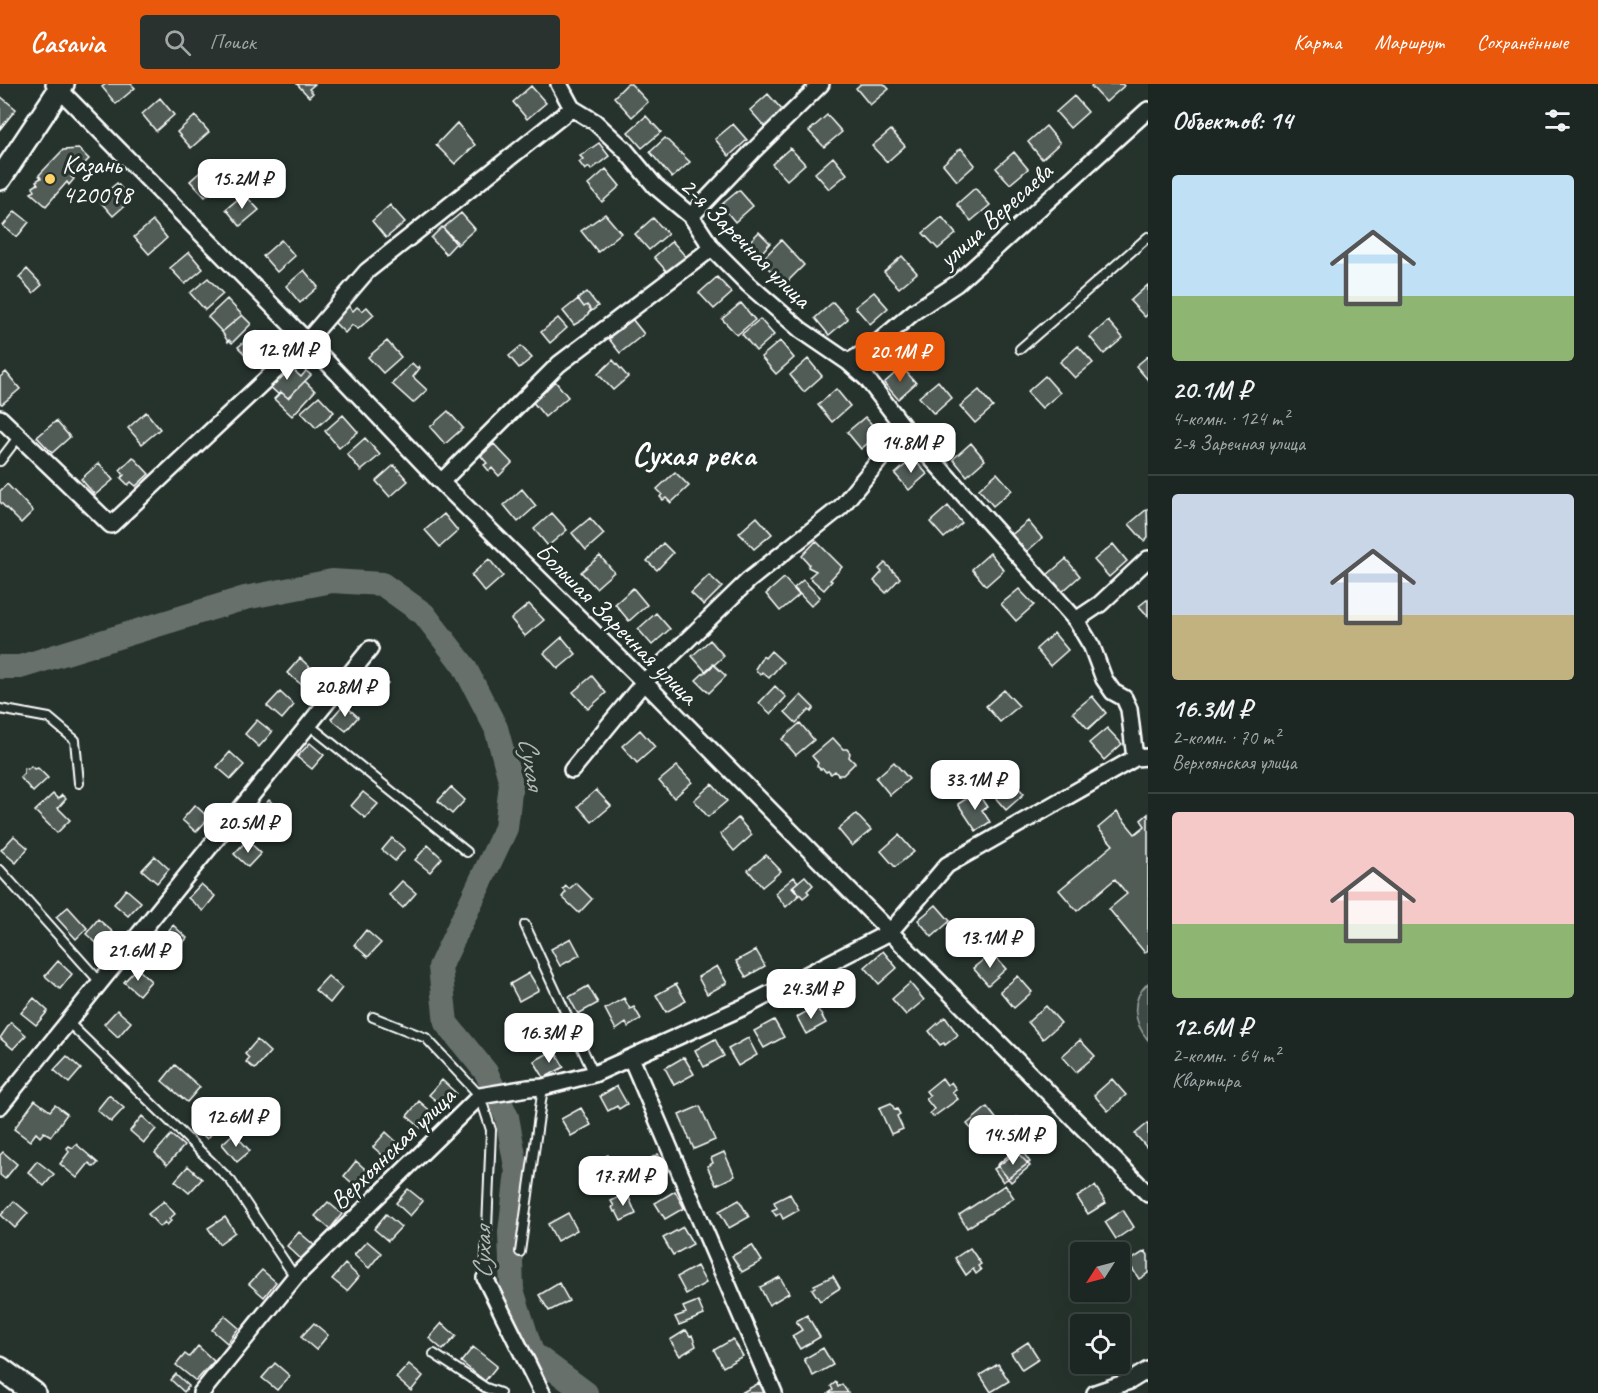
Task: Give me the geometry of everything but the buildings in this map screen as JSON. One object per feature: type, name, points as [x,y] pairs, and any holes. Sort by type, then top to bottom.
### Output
[{"type":"main road","points":[[0,180],[59,86]]},
{"type":"main road","points":[[0,1368],[34,1393]]},
{"type":"street","name":"2-я Заречная улица","points":[[559,84],[572,108],[595,122],[625,150],[656,186],[691,216],[712,248],[748,284],[801,330],[848,362],[867,379],[905,429],[1076,620],[1092,647],[1104,679],[1113,692],[1124,698],[1142,757]]},
{"type":"street","points":[[691,216],[820,84]]},
{"type":"street","name":"Большая Заречная улица","points":[[59,86],[441,482],[644,682],[1148,1194]]},
{"type":"street","points":[[0,418],[111,525],[307,341],[367,272],[572,108]]},
{"type":"street","name":"улица Вересаева","points":[[848,362],[869,350],[915,311],[956,284],[1148,110]]},
{"type":"street","points":[[441,482],[559,364],[712,248]]},
{"type":"street","points":[[867,379],[869,350]]},
{"type":"street","points":[[572,770],[644,682],[749,580],[841,507],[905,429]]},
{"type":"street","points":[[1076,620],[1100,604],[1148,559]]},
{"type":"street","points":[[0,1106],[370,649]]},
{"type":"street","name":"Верхоянская улица","points":[[201,1393],[295,1277],[480,1096],[594,1074],[746,1006],[890,932],[946,866],[1142,757]]},
{"type":"street","points":[[631,1058],[774,1393]]},
{"type":"street","points":[[485,1278],[541,1393]]},
{"type":"street","points":[[1095,1393],[1130,1381],[1148,1370]]},
{"type":"lane","points":[[1020,349],[1148,237]]},
{"type":"lane","points":[[0,461],[19,436]]},
{"type":"lane","points":[[0,710],[49,718],[75,740],[78,783]]},
{"type":"lane","points":[[309,725],[467,852]]},
{"type":"lane","points":[[0,870],[100,982]]},
{"type":"lane","points":[[525,925],[594,1074]]},
{"type":"lane","points":[[373,1017],[426,1038],[480,1096],[491,1130],[485,1278]]},
{"type":"lane","points":[[67,1022],[231,1181],[295,1277]]},
{"type":"lane","points":[[520,1252],[536,1087]]},
{"type":"lane","points":[[434,1354],[486,1388],[500,1393]]},
{"type":"shaded area","points":[[1148,983],[1148,1040],[1139,1026],[1136,1003],[1142,989]]},
{"type":"waterway","name":"Сухая","points":[[0,667],[20,667],[245,598],[332,581],[382,584],[424,614],[464,666],[496,728],[511,783],[506,828],[440,967],[446,1023],[486,1072],[507,1117],[517,1172],[510,1232],[512,1290],[532,1353],[586,1393]]},
{"type":"place","name":"Казань 420098","points":[[50,179]]},
{"type":"district","name":"Сухая река","points":[[694,454]]}]
